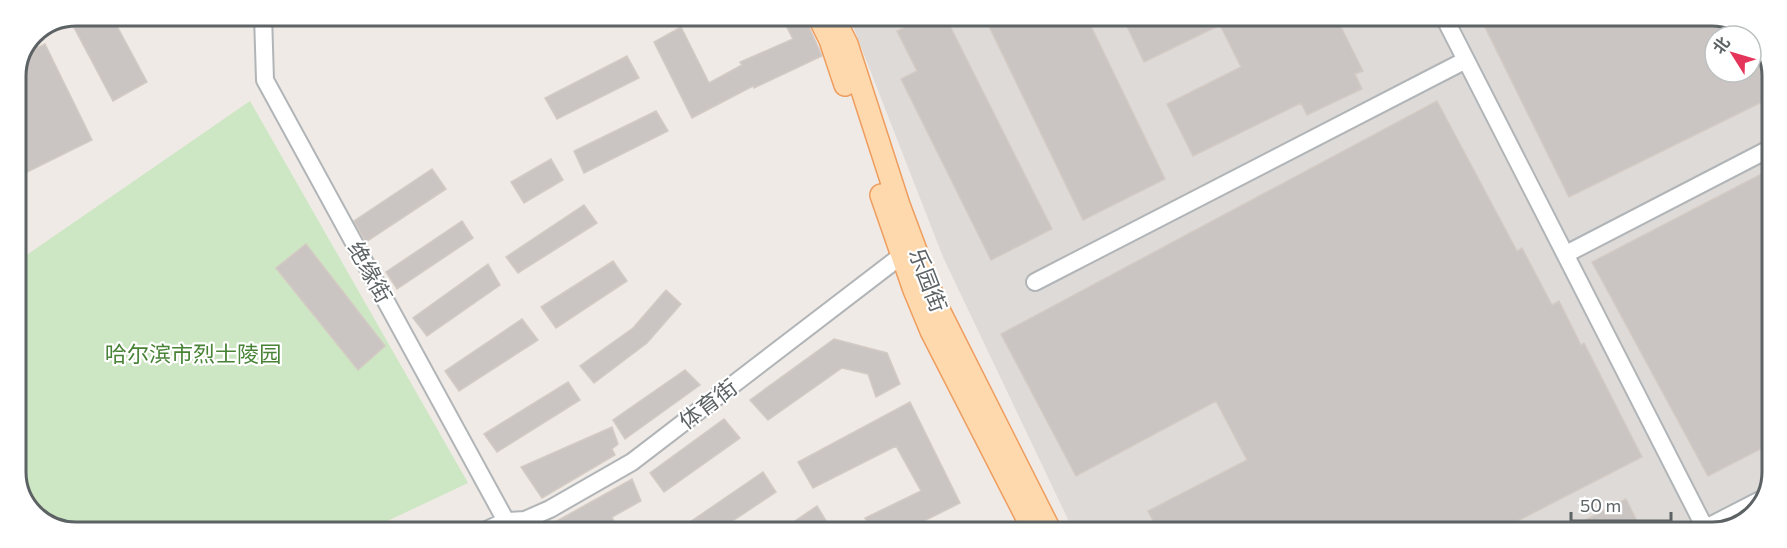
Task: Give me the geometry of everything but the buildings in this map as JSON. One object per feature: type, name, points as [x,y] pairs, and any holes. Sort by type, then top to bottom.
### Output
[{"type":"main road","name":"乐园街","points":[[823,26],[908,251],[1046,522]]},
{"type":"main road","name":"乐园街","points":[[838,26],[847,44],[932,331],[1029,522]]},
{"type":"street","name":"绝缘街","points":[[263,26],[265,80],[506,521]]},
{"type":"street","points":[[1449,26],[1566,254],[1696,522]]},
{"type":"street","points":[[1035,282],[1466,60]]},
{"type":"street","points":[[1566,254],[1761,154]]},
{"type":"street","name":"体育街","points":[[506,521],[525,520],[550,509],[632,462],[908,251]]},
{"type":"street","points":[[1717,522],[1749,506]]},
{"type":"shaded area","points":[[853,26],[1703,26],[1703,84],[1761,84],[1762,473],[1760,486],[1747,508],[1728,520],[1712,522],[1069,522],[943,257]]},
{"type":"green space","name":"哈尔滨市烈士陵园","points":[[250,101],[468,483],[385,522],[75,522],[56,519],[38,506],[27,486],[26,255]]}]
